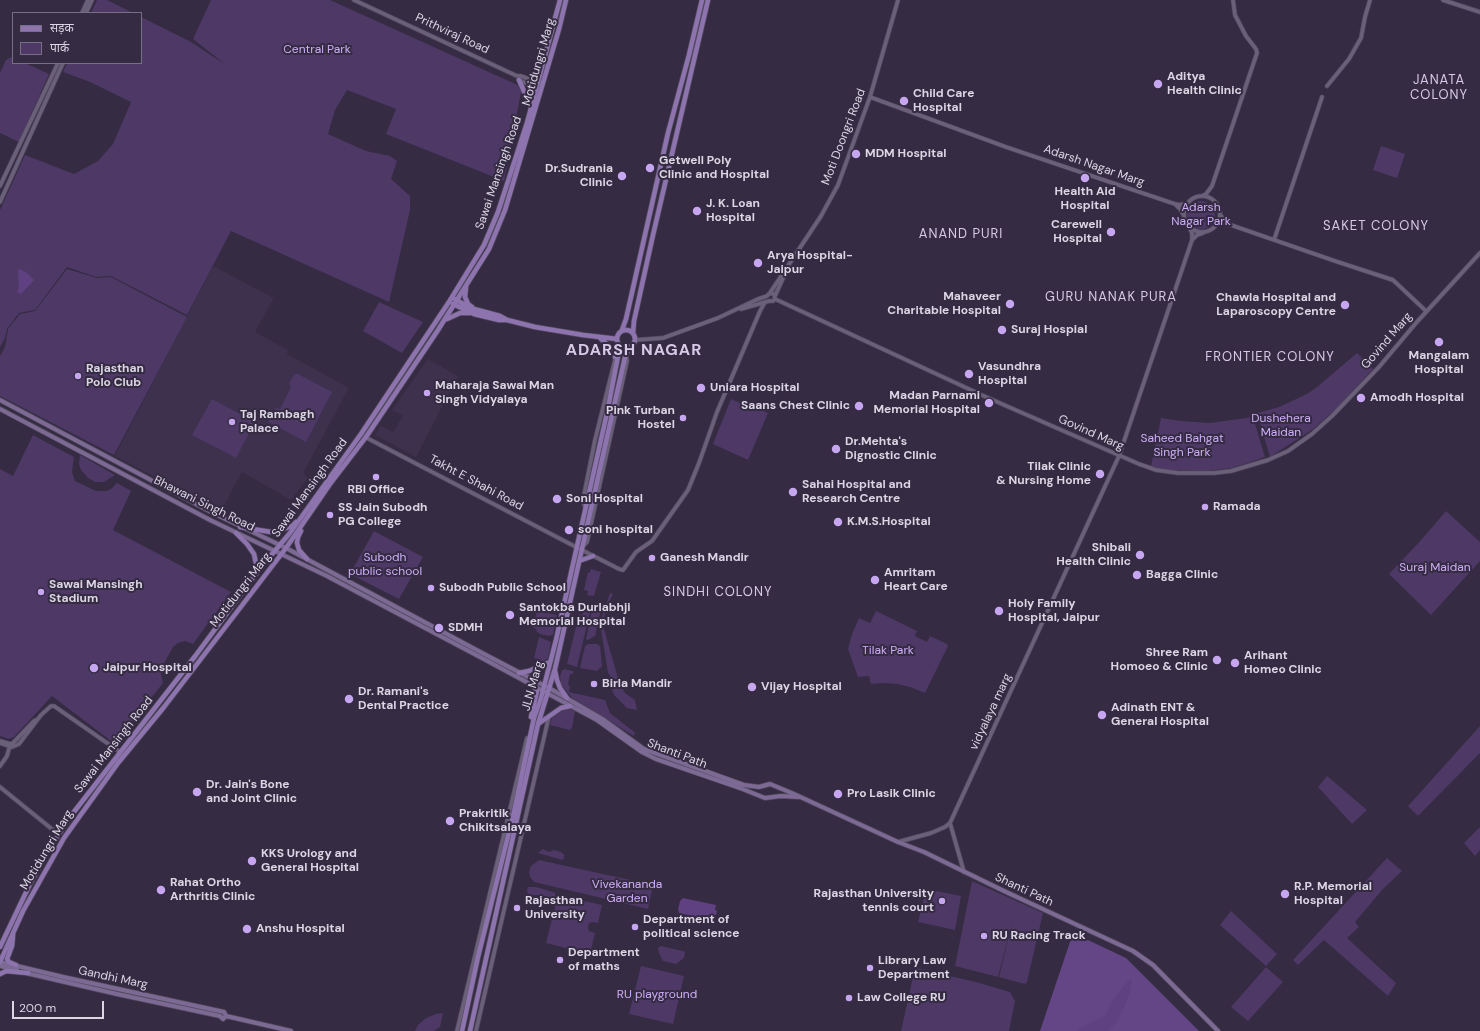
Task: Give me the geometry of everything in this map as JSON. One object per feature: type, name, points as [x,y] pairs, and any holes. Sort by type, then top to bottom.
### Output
[{"type":"main road","name":"Sawai Mansingh Road","points":[[0,947],[27,890],[58,834],[196,655],[261,567],[305,516],[449,302],[484,245],[490,234],[509,182],[531,109],[560,0]]},
{"type":"main road","name":"Motidungri Marg","points":[[0,962],[23,911],[64,838],[118,763],[164,707],[286,548],[305,516],[366,437],[456,303],[489,249],[505,210],[560,29],[566,0]]},
{"type":"main road","points":[[702,0],[668,133],[626,319],[617,339],[620,346],[625,348],[633,345],[635,340],[633,332],[634,321],[708,0]]},
{"type":"main road","points":[[518,78],[531,109]]},
{"type":"main road","points":[[652,206],[659,208]]},
{"type":"main road","points":[[467,284],[465,297],[474,312]]},
{"type":"main road","points":[[452,297],[456,303]]},
{"type":"main road","points":[[449,302],[456,303],[474,312],[499,320],[507,320],[535,327],[617,339]]},
{"type":"main road","points":[[441,325],[452,316],[460,313],[474,312]]},
{"type":"main road","points":[[622,330],[633,332]]},
{"type":"main road","points":[[599,337],[617,356]]},
{"type":"main road","name":"JLN Marg","points":[[462,1031],[478,956],[514,812],[528,739],[550,662],[620,346]]},
{"type":"main road","name":"JLN Marg","points":[[470,1031],[538,724],[555,669],[597,476],[626,355],[630,347]]},
{"type":"main road","points":[[0,400],[240,527],[286,548],[544,685],[604,720],[644,749],[744,785],[753,787],[770,784],[775,787],[776,793],[773,798]]},
{"type":"main road","name":"Bhawani Singh Road","points":[[0,410],[236,533],[327,576],[548,694]]},
{"type":"main road","points":[[240,527],[264,532],[276,531],[292,526],[305,516]]},
{"type":"main road","points":[[305,516],[297,540],[299,550],[307,560]]},
{"type":"main road","points":[[236,533],[254,554],[256,568],[252,580]]},
{"type":"main road","points":[[579,561],[593,556]]},
{"type":"main road","points":[[519,672],[529,672],[550,662]]},
{"type":"main road","points":[[555,669],[560,688],[567,698]]},
{"type":"main road","points":[[528,739],[536,694],[536,691],[532,685]]},
{"type":"main road","name":"Shanti Path","points":[[548,694],[597,720],[642,752],[656,759],[763,797]]},
{"type":"main road","points":[[538,724],[561,708],[570,706]]},
{"type":"main road","points":[[764,785],[761,792],[763,797],[768,799],[781,796],[801,798]]},
{"type":"main road","name":"Shanti Path","points":[[775,787],[794,794],[898,842],[924,852],[1141,956],[1176,987],[1218,1031]]},
{"type":"main road","points":[[12,933],[12,946],[7,959],[16,966]]},
{"type":"main road","name":"Gandhi Marg","points":[[0,962],[221,1014]]},
{"type":"main road","points":[[0,966],[117,994],[221,1014],[223,1019],[226,1016],[291,1031]]},
{"type":"main road","points":[[0,974],[6,971],[28,973]]},
{"type":"street","points":[[82,12],[88,0]]},
{"type":"street","points":[[86,12],[92,0]]},
{"type":"street","name":"Prithviraj Road","points":[[354,0],[518,78],[537,85]]},
{"type":"street","name":"Moti Doongri Road","points":[[769,295],[831,199],[870,97],[898,0]]},
{"type":"street","points":[[1192,240],[1197,235],[1210,231],[1219,222],[1221,216],[1219,206],[1211,196],[1212,186],[1257,53],[1235,15],[1233,0]]},
{"type":"street","points":[[1327,86],[1349,59],[1361,38],[1370,0]]},
{"type":"street","points":[[1443,0],[1480,12]]},
{"type":"street","points":[[0,186],[58,64]]},
{"type":"street","points":[[0,202],[64,64]]},
{"type":"street","points":[[537,85],[543,84]]},
{"type":"street","points":[[537,85],[542,90]]},
{"type":"street","name":"Adarsh Nagar Marg","points":[[870,97],[1006,147],[1175,204]]},
{"type":"street","points":[[1274,240],[1322,97]]},
{"type":"street","points":[[1175,204],[1180,205],[1188,203],[1195,198],[1206,194],[1212,186]]},
{"type":"street","points":[[1202,196],[1214,200]]},
{"type":"street","points":[[1184,217],[1185,209],[1188,203]]},
{"type":"street","points":[[1175,204],[1181,210],[1192,233],[1192,240]]},
{"type":"street","points":[[1221,216],[1228,224]]},
{"type":"street","points":[[1216,226],[1228,224],[1393,280],[1426,311]]},
{"type":"street","points":[[1188,225],[1196,231],[1204,232]]},
{"type":"street","name":"vidyalaya marg","points":[[950,823],[1119,456],[1192,240]]},
{"type":"street","name":"Govind Marg","points":[[769,295],[774,294],[775,297],[986,397],[1119,456],[1156,470],[1195,474],[1230,471],[1268,460],[1288,451],[1312,434],[1332,416],[1379,367],[1426,311],[1480,253]]},
{"type":"street","name":"Moti Doongri Road","points":[[775,297],[785,271]]},
{"type":"street","points":[[582,548],[593,556],[622,570],[636,552],[652,541],[688,490],[720,405],[760,311],[767,302],[769,295]]},
{"type":"street","points":[[635,340],[663,338],[718,318],[769,295]]},
{"type":"street","points":[[736,310],[767,302],[773,302],[775,297]]},
{"type":"street","name":"Takht E Shahi Road","points":[[361,434],[576,547],[582,548]]},
{"type":"street","points":[[0,766],[7,756],[10,745],[16,741],[34,721],[51,706],[56,706],[120,752]]},
{"type":"street","points":[[476,1031],[549,716]]},
{"type":"street","points":[[457,1031],[528,739]]},
{"type":"street","points":[[0,742],[10,745]]},
{"type":"street","points":[[0,787],[58,834]]},
{"type":"street","points":[[898,842],[931,833],[945,827],[950,823],[964,872]]},
{"type":"shaded area","name":"Taj Rambagh Palace","points":[[213,266],[274,298],[255,332],[288,350],[287,354],[349,388],[303,473],[308,478],[291,500],[242,472],[221,511],[115,456]]},
{"type":"shaded area","points":[[19,269],[26,272],[34,280],[21,294],[17,292],[19,286]]},
{"type":"shaded area","name":"Maharaja Sawai Man Singh Vidyalaya","points":[[428,359],[458,376],[416,457],[375,435],[381,426],[393,432],[403,416],[392,410]]},
{"type":"shaded area","points":[[683,898],[716,905],[716,915],[713,916],[712,920],[679,913],[678,909],[680,901]]},
{"type":"shaded area","points":[[1073,933],[1126,958],[1199,1031],[1040,1031]]},
{"type":"shaded area","points":[[1132,979],[1130,993],[1123,1010],[1116,1023],[1108,1031],[1076,1031],[1106,1015],[1113,999],[1128,981]]},
{"type":"green space","points":[[97,0],[107,0],[131,12],[91,12]]},
{"type":"green space","name":"Central Park","points":[[211,0],[330,0],[522,87],[504,181],[386,134],[396,109],[347,90],[335,110],[328,134],[366,151],[390,156],[397,161],[391,179],[410,196],[410,210],[389,302],[231,231],[187,315],[111,276],[96,277],[67,267],[35,310],[19,313],[7,329],[5,338],[0,347],[0,210],[25,155],[74,174],[98,161],[113,144],[131,102],[90,82],[63,72],[67,64],[142,64],[142,18],[191,42],[226,65],[193,39]]},
{"type":"green space","points":[[11,57],[12,64],[27,64],[49,74],[19,142],[0,133],[0,73],[6,60]]},
{"type":"green space","points":[[1381,146],[1405,154],[1397,178],[1373,170]]},
{"type":"green space","name":"Adarsh Nagar Park","points":[[1201,201],[1211,205],[1215,215],[1211,225],[1201,229],[1191,225],[1187,215],[1191,205]]},
{"type":"green space","name":"Rajasthan Polo Club","points":[[67,269],[97,278],[111,277],[187,317],[114,455],[0,396],[0,356],[5,347],[8,329],[20,314],[35,311]]},
{"type":"green space","points":[[379,302],[423,322],[402,353],[363,331]]},
{"type":"green space","name":"Dushehera Maidan","points":[[1357,353],[1373,369],[1336,409],[1313,429],[1270,457],[1257,413],[1279,407],[1307,394]]},
{"type":"green space","points":[[295,374],[298,374],[332,392],[306,442],[268,422],[276,408],[280,409],[291,387],[289,383]]},
{"type":"green space","points":[[212,399],[255,422],[236,458],[192,435]]},
{"type":"green space","points":[[731,399],[753,409],[768,413],[748,460],[713,444]]},
{"type":"green space","name":"Saheed Bahgat Singh Park","points":[[1253,417],[1265,457],[1231,468],[1208,471],[1160,470],[1151,466],[1161,418],[1210,423]]},
{"type":"green space","points":[[33,435],[74,457],[72,472],[75,481],[96,491],[107,491],[117,483],[131,491],[113,530],[231,592],[193,644],[185,641],[178,643],[173,647],[162,667],[161,675],[163,683],[115,744],[52,696],[14,737],[9,739],[0,736],[0,469],[13,476]]},
{"type":"green space","points":[[80,455],[115,475],[104,482],[95,482],[88,478],[81,470],[79,464]]},
{"type":"green space","name":"Suraj Maidan","points":[[1446,511],[1480,542],[1480,561],[1431,615],[1389,574]]},
{"type":"green space","name":"Subodh public school","points":[[374,531],[423,557],[399,599],[350,574]]},
{"type":"green space","points":[[591,569],[601,572],[594,596],[587,595],[588,591],[584,590],[588,572],[590,573]]},
{"type":"green space","points":[[610,593],[613,594],[606,608],[603,626],[620,685],[625,693],[635,700],[637,710],[627,708],[614,695],[612,690],[614,681],[608,673],[600,623]]},
{"type":"green space","points":[[593,606],[601,608],[601,612],[598,619],[595,636],[588,640],[586,639]]},
{"type":"green space","points":[[537,611],[557,615],[553,635],[548,636],[540,634],[533,627]]},
{"type":"green space","points":[[584,611],[590,612],[577,667],[567,664],[579,614],[582,615]]},
{"type":"green space","name":"Tilak Park","points":[[876,611],[917,631],[915,636],[927,642],[930,636],[947,644],[948,646],[925,693],[897,684],[871,684],[869,676],[858,677],[848,649],[852,634],[859,618],[870,623]]},
{"type":"green space","points":[[539,637],[551,642],[548,658],[540,664],[541,660],[534,658]]},
{"type":"green space","points":[[588,644],[597,644],[600,646],[602,666],[597,671],[580,668],[585,646]]},
{"type":"green space","points":[[562,670],[573,671],[573,674],[570,674],[568,685],[570,686],[569,692],[605,700],[610,713],[633,731],[635,733],[634,736],[572,698],[561,684],[560,677]]},
{"type":"green space","points":[[567,708],[575,711],[572,728],[570,730],[550,725],[552,717]]},
{"type":"green space","points":[[1480,726],[1480,753],[1418,816],[1408,806]]},
{"type":"green space","points":[[1327,776],[1367,810],[1352,824],[1318,787]]},
{"type":"green space","points":[[1480,827],[1480,850],[1475,856],[1464,843]]},
{"type":"green space","points":[[543,849],[549,852],[554,850],[561,852],[564,855],[564,858],[562,860],[538,853]]},
{"type":"green space","points":[[1387,858],[1402,871],[1383,889],[1355,922],[1359,927],[1347,938],[1396,983],[1388,996],[1324,940],[1298,965],[1293,960]]},
{"type":"green space","name":"Vivekananda Garden","points":[[539,860],[653,885],[648,909],[534,882],[530,877],[529,872],[531,866]]},
{"type":"green space","points":[[972,881],[1043,913],[1027,982],[1025,984],[999,977],[1014,915],[998,977],[955,966]]},
{"type":"green space","points":[[528,887],[536,887],[553,892],[555,893],[556,898],[552,900],[542,895],[529,895],[527,891]]},
{"type":"green space","points":[[926,889],[961,896],[955,930],[918,922]]},
{"type":"green space","points":[[558,895],[602,905],[598,923],[589,923],[588,927],[589,931],[595,933],[590,954],[546,943]]},
{"type":"green space","points":[[1231,911],[1277,954],[1266,966],[1220,925]]},
{"type":"green space","points":[[661,946],[685,952],[684,958],[676,964],[663,961],[658,948]]},
{"type":"green space","name":"RU playground","points":[[641,966],[684,976],[673,1024],[629,1014]]},
{"type":"green space","points":[[1266,967],[1283,982],[1248,1021],[1231,1007]]},
{"type":"green space","points":[[915,968],[976,982],[1010,992],[1015,1001],[1009,1031],[901,1031]]},
{"type":"green space","points":[[443,1013],[440,1027],[434,1031],[415,1031],[418,1025],[426,1018]]},
{"type":"place","name":"Aditya Health Clinic","points":[[1158,84]]},
{"type":"place","name":"Child Care Hospital","points":[[904,101]]},
{"type":"place","name":"MDM Hospital","points":[[856,154]]},
{"type":"place","name":"Getwell Poly Clinic and Hospital","points":[[650,168]]},
{"type":"place","name":"Dr.Sudrania Clinic","points":[[622,176]]},
{"type":"place","name":"Health Aid Hospital","points":[[1085,178]]},
{"type":"place","name":"J. K. Loan Hospital","points":[[697,211]]},
{"type":"place","name":"Carewell Hospital","points":[[1111,232]]},
{"type":"place","name":"Arya Hospital- Jaipur","points":[[758,263]]},
{"type":"place","name":"Mahaveer Charitable Hospital","points":[[1010,304]]},
{"type":"place","name":"Chawla Hospital and Laparoscopy Centre","points":[[1345,305]]},
{"type":"place","name":"Suraj Hospial","points":[[1002,330]]},
{"type":"place","name":"Mangalam Hospital","points":[[1439,342]]},
{"type":"place","name":"Vasundhra Hospital","points":[[969,374]]},
{"type":"place","name":"Rajasthan Polo Club","points":[[78,376]]},
{"type":"place","name":"Uniara Hospital","points":[[701,388]]},
{"type":"place","name":"Maharaja Sawai Man Singh Vidyalaya","points":[[427,393]]},
{"type":"place","name":"Amodh Hospital","points":[[1361,398]]},
{"type":"place","name":"Madan Parnami Memorial Hospital","points":[[989,403]]},
{"type":"place","name":"Saans Chest Clinic","points":[[859,406]]},
{"type":"place","name":"Pink Turban Hostel","points":[[683,418]]},
{"type":"place","name":"Taj Rambagh Palace","points":[[232,422]]},
{"type":"place","name":"Dr.Mehta's Dignostic Clinic","points":[[836,449]]},
{"type":"place","name":"Tilak Clinic & Nursing Home","points":[[1100,474]]},
{"type":"place","name":"RBI Office","points":[[376,477]]},
{"type":"place","name":"Sahai Hospital and Research Centre","points":[[793,492]]},
{"type":"place","name":"Soni Hospital","points":[[557,499]]},
{"type":"place","name":"Ramada","points":[[1205,507]]},
{"type":"place","name":"SS Jain Subodh PG College","points":[[330,515]]},
{"type":"place","name":"K.M.S.Hospital","points":[[838,522]]},
{"type":"place","name":"soni hospital","points":[[569,530]]},
{"type":"place","name":"Shibali Health Clinic","points":[[1140,555]]},
{"type":"place","name":"Ganesh Mandir","points":[[652,558]]},
{"type":"place","name":"Bagga Clinic","points":[[1137,575]]},
{"type":"place","name":"Amritam Heart Care","points":[[875,580]]},
{"type":"place","name":"Subodh Public School","points":[[431,588]]},
{"type":"place","name":"Sawai Mansingh Stadium","points":[[41,592]]},
{"type":"place","name":"Holy Family Hospital, Jaipur","points":[[999,611]]},
{"type":"place","name":"Santokba Durlabhji Memorial Hospital","points":[[510,615]]},
{"type":"place","name":"SDMH","points":[[439,628]]},
{"type":"place","name":"Shree Ram Homoeo & Clinic","points":[[1217,660]]},
{"type":"place","name":"Arihant Homeo Clinic","points":[[1235,663]]},
{"type":"place","name":"Jaipur Hospital","points":[[94,668]]},
{"type":"place","name":"Birla Mandir","points":[[594,684]]},
{"type":"place","name":"Vijay Hospital","points":[[752,687]]},
{"type":"place","name":"Dr. Ramani's Dental Practice","points":[[349,699]]},
{"type":"place","name":"Adinath ENT & General Hospital","points":[[1102,715]]},
{"type":"place","name":"Dr. Jain's Bone and Joint Clinic","points":[[197,792]]},
{"type":"place","name":"Pro Lasik Clinic","points":[[838,794]]},
{"type":"place","name":"Prakritik Chikitsalaya","points":[[450,821]]},
{"type":"place","name":"KKS Urology and General Hospital","points":[[252,861]]},
{"type":"place","name":"Rahat Ortho Arthritis Clinic","points":[[161,890]]},
{"type":"place","name":"R.P. Memorial Hospital","points":[[1285,894]]},
{"type":"place","name":"Rajasthan University tennis court","points":[[942,901]]},
{"type":"place","name":"Rajasthan University","points":[[517,908]]},
{"type":"place","name":"Department of political science","points":[[635,927]]},
{"type":"place","name":"Anshu Hospital","points":[[247,929]]},
{"type":"place","name":"RU Racing Track","points":[[984,936]]},
{"type":"place","name":"Department of maths","points":[[560,960]]},
{"type":"place","name":"Library Law Department","points":[[870,968]]},
{"type":"place","name":"Law College RU","points":[[849,998]]},
{"type":"district","name":"JANATA COLONY","points":[[1439,88]]},
{"type":"district","name":"SAKET COLONY","points":[[1376,227]]},
{"type":"district","name":"ANAND PURI","points":[[961,235]]},
{"type":"district","name":"GURU NANAK PURA","points":[[1111,298]]},
{"type":"district","name":"ADARSH NAGAR","points":[[634,351]]},
{"type":"district","name":"FRONTIER COLONY","points":[[1270,358]]},
{"type":"district","name":"SINDHI COLONY","points":[[718,593]]}]
